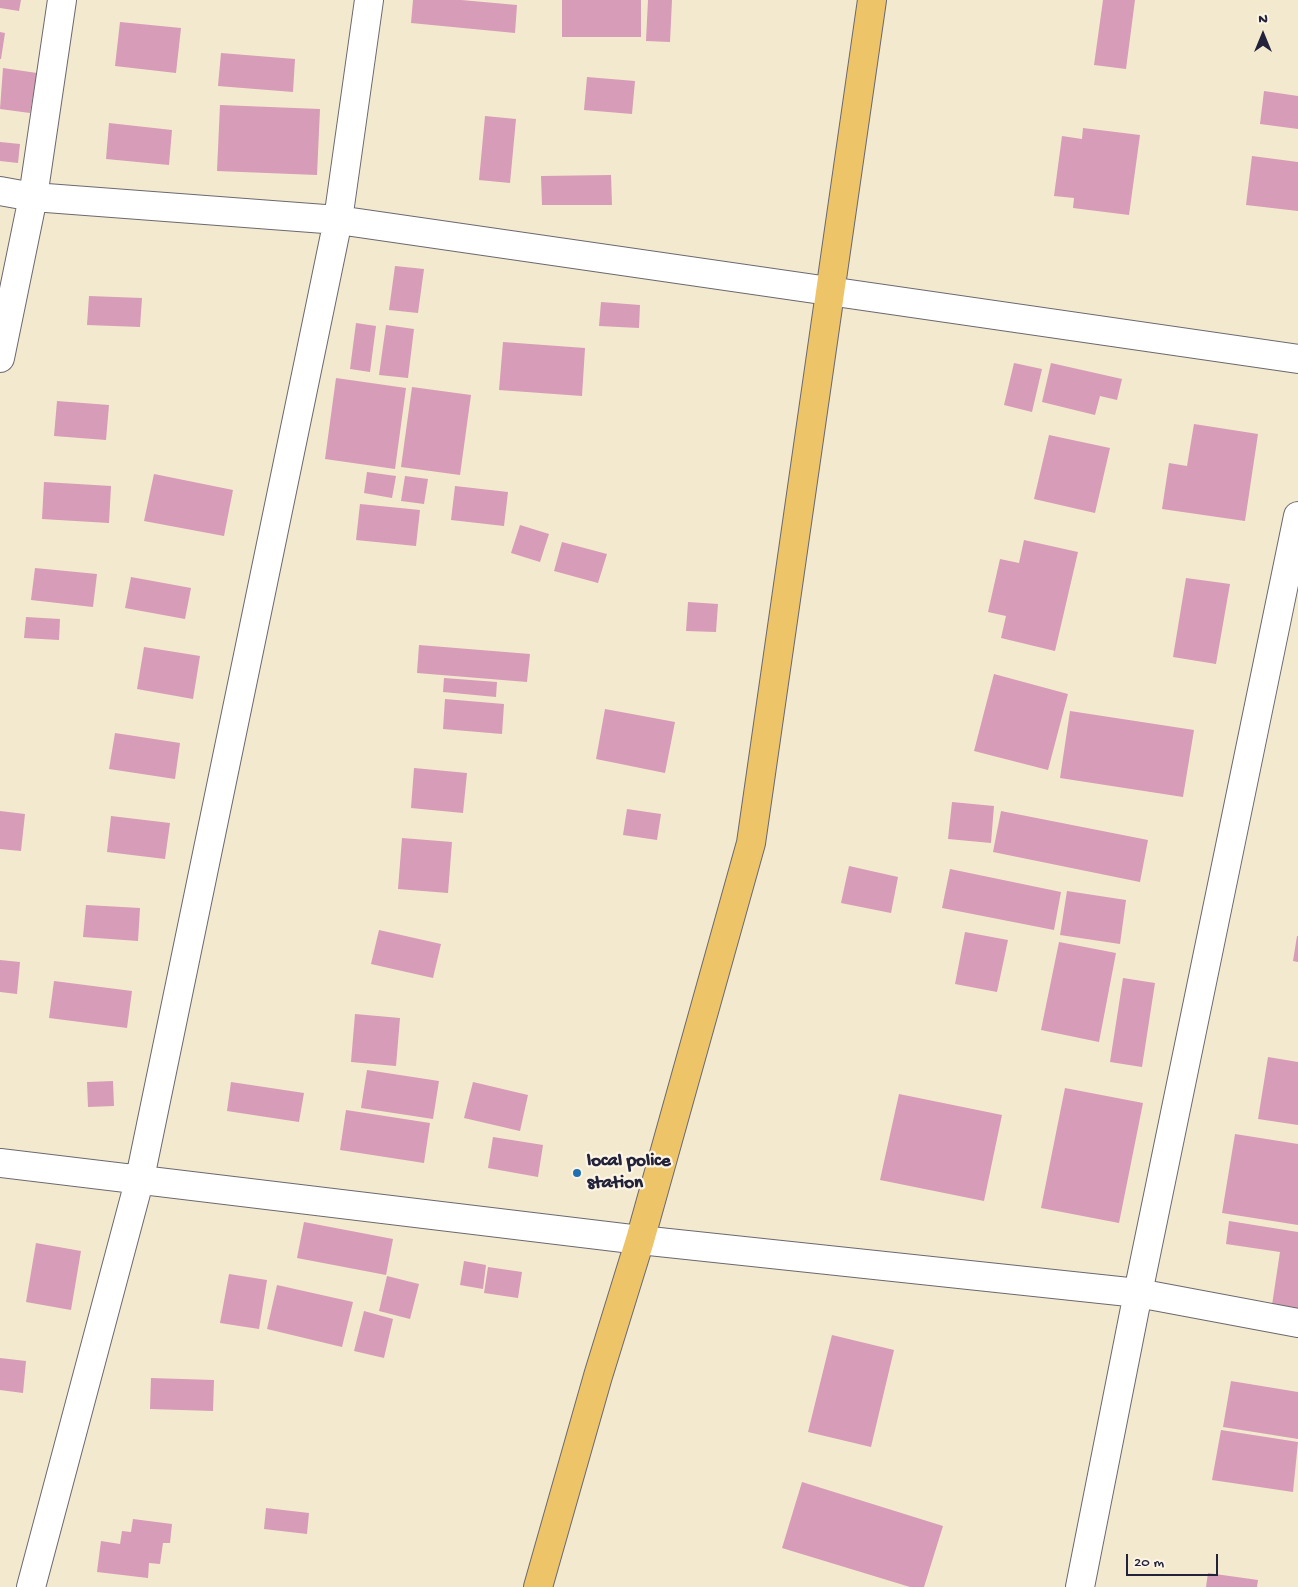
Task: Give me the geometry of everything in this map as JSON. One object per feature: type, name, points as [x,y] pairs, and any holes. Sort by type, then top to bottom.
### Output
[{"type":"main road","points":[[538,1587],[598,1376],[640,1240],[751,843],[872,0]]},
{"type":"street","points":[[0,358],[33,197],[62,0]]},
{"type":"street","points":[[31,1587],[140,1178],[338,220],[369,0]]},
{"type":"street","points":[[0,191],[33,197],[338,220],[1298,359]]},
{"type":"street","points":[[1080,1587],[1138,1293],[1298,516]]},
{"type":"street","points":[[0,1163],[140,1178],[640,1240],[1138,1293],[1298,1323]]},
{"type":"building","points":[[0,0],[21,0],[19,11],[0,8]]},
{"type":"building","points":[[413,0],[461,0],[517,5],[515,33],[411,23]]},
{"type":"building","points":[[562,0],[641,0],[641,37],[562,37]]},
{"type":"building","points":[[648,0],[672,0],[670,42],[646,41]]},
{"type":"building","points":[[1103,0],[1135,0],[1126,69],[1094,65]]},
{"type":"building","points":[[120,22],[181,28],[176,73],[115,66]]},
{"type":"building","points":[[0,32],[5,33],[1,59],[0,59]]},
{"type":"building","points":[[221,53],[295,59],[293,92],[218,86]]},
{"type":"building","points":[[3,68],[37,73],[30,113],[0,109]]},
{"type":"building","points":[[587,77],[635,81],[632,114],[584,110]]},
{"type":"building","points":[[1264,91],[1298,96],[1298,129],[1260,124]]},
{"type":"building","points":[[220,105],[320,109],[317,175],[217,171]]},
{"type":"building","points":[[485,116],[516,119],[510,183],[479,180]]},
{"type":"building","points":[[109,123],[172,130],[169,165],[106,159]]},
{"type":"building","points":[[1083,128],[1140,135],[1129,215],[1073,208],[1074,198],[1054,196],[1062,136],[1082,139]]},
{"type":"building","points":[[0,142],[20,144],[18,163],[0,161]]},
{"type":"building","points":[[1252,156],[1298,162],[1298,211],[1246,205]]},
{"type":"building","points":[[611,175],[612,205],[542,205],[541,176]]},
{"type":"building","points":[[395,266],[424,269],[418,313],[389,310]]},
{"type":"building","points":[[89,296],[142,298],[140,327],[87,325]]},
{"type":"building","points":[[601,302],[640,305],[639,328],[599,326]]},
{"type":"building","points":[[356,323],[376,326],[370,372],[350,369]]},
{"type":"building","points":[[386,325],[414,329],[408,378],[379,375]]},
{"type":"building","points":[[503,342],[585,348],[582,396],[499,390]]},
{"type":"building","points":[[1014,363],[1042,369],[1032,412],[1004,405]]},
{"type":"building","points":[[1051,363],[1122,379],[1117,400],[1100,396],[1095,415],[1042,402]]},
{"type":"building","points":[[336,378],[406,388],[395,469],[325,459]]},
{"type":"building","points":[[412,387],[471,395],[460,475],[401,467]]},
{"type":"building","points":[[57,401],[109,405],[106,440],[54,436]]},
{"type":"building","points":[[1194,424],[1258,434],[1245,521],[1162,509],[1169,463],[1187,466]]},
{"type":"building","points":[[1049,435],[1110,448],[1095,513],[1034,499]]},
{"type":"building","points":[[367,472],[396,476],[392,498],[364,493]]},
{"type":"building","points":[[154,474],[233,490],[224,536],[144,521]]},
{"type":"building","points":[[405,476],[428,479],[424,504],[401,501]]},
{"type":"building","points":[[44,482],[111,486],[109,523],[42,519]]},
{"type":"building","points":[[455,486],[508,492],[504,526],[451,520]]},
{"type":"building","points":[[360,504],[420,510],[416,546],[356,540]]},
{"type":"building","points":[[520,525],[549,534],[540,562],[511,553]]},
{"type":"building","points":[[1024,540],[1078,552],[1055,651],[1001,638],[1006,616],[988,612],[1000,559],[1019,563]]},
{"type":"building","points":[[562,542],[607,554],[598,583],[554,571]]},
{"type":"building","points":[[35,568],[97,574],[93,607],[31,600]]},
{"type":"building","points":[[131,577],[191,588],[185,619],[125,608]]},
{"type":"building","points":[[1186,578],[1230,584],[1216,664],[1173,657]]},
{"type":"building","points":[[688,602],[718,604],[716,632],[686,631]]},
{"type":"building","points":[[26,617],[60,619],[59,640],[24,638]]},
{"type":"building","points":[[419,645],[530,654],[527,682],[417,673]]},
{"type":"building","points":[[144,647],[200,656],[193,699],[137,689]]},
{"type":"building","points":[[994,674],[1068,694],[1048,770],[974,751]]},
{"type":"building","points":[[444,678],[497,682],[496,697],[443,692]]},
{"type":"building","points":[[445,699],[504,704],[502,734],[443,729]]},
{"type":"building","points":[[605,709],[675,722],[665,773],[596,759]]},
{"type":"building","points":[[1070,711],[1194,730],[1183,797],[1060,778]]},
{"type":"building","points":[[115,733],[180,743],[175,779],[109,769]]},
{"type":"building","points":[[414,768],[467,773],[463,813],[411,808]]},
{"type":"building","points":[[952,802],[994,806],[991,843],[948,839]]},
{"type":"building","points":[[627,809],[661,814],[657,840],[623,835]]},
{"type":"building","points":[[0,811],[25,814],[21,851],[0,849]]},
{"type":"building","points":[[1001,811],[1148,840],[1140,882],[993,852]]},
{"type":"building","points":[[111,816],[170,823],[165,859],[107,852]]},
{"type":"building","points":[[402,838],[452,842],[448,893],[398,889]]},
{"type":"building","points":[[849,866],[898,877],[891,913],[841,903]]},
{"type":"building","points":[[950,869],[1061,892],[1054,930],[942,908]]},
{"type":"building","points":[[1067,891],[1126,900],[1120,944],[1060,935]]},
{"type":"building","points":[[86,905],[140,908],[138,941],[83,937]]},
{"type":"building","points":[[379,930],[441,944],[433,978],[371,964]]},
{"type":"building","points":[[965,932],[1008,940],[997,992],[955,984]]},
{"type":"building","points":[[1298,936],[1298,962],[1293,961]]},
{"type":"building","points":[[1059,942],[1116,953],[1099,1042],[1041,1030]]},
{"type":"building","points":[[0,960],[20,962],[17,994],[0,992]]},
{"type":"building","points":[[1123,978],[1155,983],[1142,1067],[1110,1062]]},
{"type":"building","points":[[54,981],[132,991],[127,1028],[49,1018]]},
{"type":"building","points":[[355,1014],[400,1018],[396,1066],[351,1062]]},
{"type":"building","points":[[1268,1057],[1298,1062],[1298,1125],[1258,1119]]},
{"type":"building","points":[[367,1070],[439,1081],[433,1119],[361,1108]]},
{"type":"building","points":[[113,1081],[114,1106],[88,1107],[87,1082]]},
{"type":"building","points":[[231,1082],[304,1093],[299,1122],[227,1111]]},
{"type":"building","points":[[473,1082],[528,1095],[520,1131],[464,1118]]},
{"type":"building","points":[[1065,1088],[1143,1103],[1119,1223],[1041,1208]]},
{"type":"building","points":[[899,1094],[1002,1115],[984,1201],[880,1180]]},
{"type":"building","points":[[346,1110],[430,1123],[424,1163],[340,1150]]},
{"type":"building","points":[[1235,1134],[1298,1144],[1298,1225],[1222,1213]]},
{"type":"building","points":[[493,1137],[543,1145],[538,1177],[488,1168]]},
{"type":"building","points":[[1229,1221],[1298,1232],[1298,1309],[1272,1305],[1280,1252],[1226,1244]]},
{"type":"building","points":[[304,1222],[393,1239],[386,1275],[297,1258]]},
{"type":"building","points":[[36,1243],[81,1251],[71,1310],[26,1302]]},
{"type":"building","points":[[464,1261],[486,1265],[483,1289],[460,1285]]},
{"type":"building","points":[[488,1267],[522,1272],[518,1298],[484,1293]]},
{"type":"building","points":[[229,1274],[267,1280],[259,1329],[220,1323]]},
{"type":"building","points":[[387,1276],[419,1284],[410,1319],[379,1311]]},
{"type":"building","points":[[277,1285],[353,1302],[342,1347],[267,1329]]},
{"type":"building","points":[[364,1311],[393,1319],[384,1358],[354,1351]]},
{"type":"building","points":[[832,1335],[894,1350],[871,1447],[808,1432]]},
{"type":"building","points":[[0,1358],[26,1361],[23,1393],[0,1390]]},
{"type":"building","points":[[151,1378],[214,1380],[213,1411],[150,1409]]},
{"type":"building","points":[[1231,1381],[1298,1392],[1298,1439],[1223,1427]]},
{"type":"building","points":[[1221,1430],[1298,1442],[1293,1492],[1212,1480]]},
{"type":"building","points":[[802,1482],[943,1526],[924,1587],[910,1587],[782,1548]]},
{"type":"building","points":[[266,1508],[309,1513],[307,1534],[264,1529]]},
{"type":"building","points":[[133,1519],[172,1524],[170,1543],[163,1543],[160,1564],[149,1563],[148,1578],[97,1572],[101,1541],[120,1544],[122,1531],[131,1532]]},
{"type":"building","points":[[1208,1573],[1258,1580],[1257,1587],[1206,1587]]},
{"type":"place","name":"local police station","points":[[577,1173]]}]
